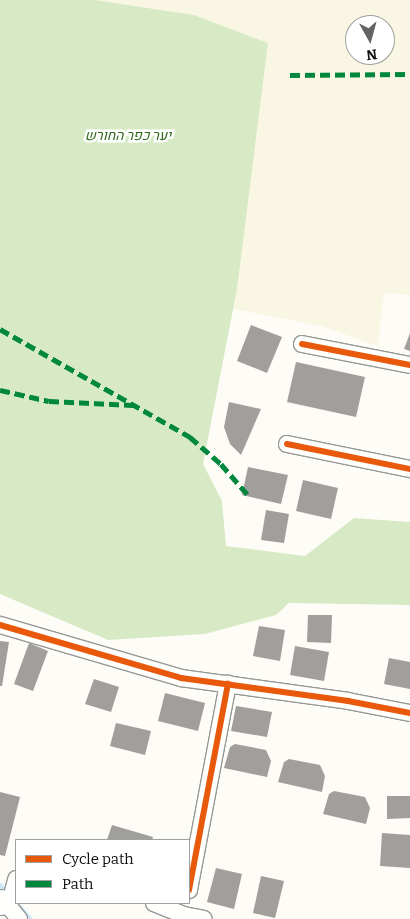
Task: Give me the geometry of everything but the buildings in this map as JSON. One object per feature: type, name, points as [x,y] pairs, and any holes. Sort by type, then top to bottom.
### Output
[{"type":"street","points":[[302,344],[410,365]]},
{"type":"street","points":[[286,444],[410,469]]},
{"type":"street","points":[[0,625],[181,678],[348,701],[410,713]]},
{"type":"street","points":[[190,885],[228,684]]},
{"type":"street","points":[[15,882],[3,903],[19,919]]},
{"type":"street","points":[[159,904],[185,909],[204,919]]},
{"type":"shaded area","points":[[95,0],[410,0],[410,295],[384,293],[378,346],[321,326],[234,309],[268,43],[194,15]]},
{"type":"green space","name":"יער כפר החורש","points":[[0,0],[95,0],[194,15],[268,43],[237,289],[203,464],[222,501],[226,546],[305,556],[354,518],[410,522],[410,605],[289,603],[276,615],[205,634],[108,640],[0,594]]},
{"type":"waterway","points":[[0,885],[7,893]]},
{"type":"waterway","points":[[18,905],[30,919]]},
{"type":"marked path","points":[[290,75],[410,74]]},
{"type":"marked path","points":[[0,329],[190,437],[221,464],[247,494]]},
{"type":"marked path","points":[[0,390],[49,401],[133,405]]},
{"type":"cycle path","points":[[302,344],[410,365]]},
{"type":"cycle path","points":[[287,444],[410,469]]},
{"type":"cycle path","points":[[0,625],[181,678],[348,701],[410,713]]},
{"type":"cycle path","points":[[190,885],[228,684]]}]
